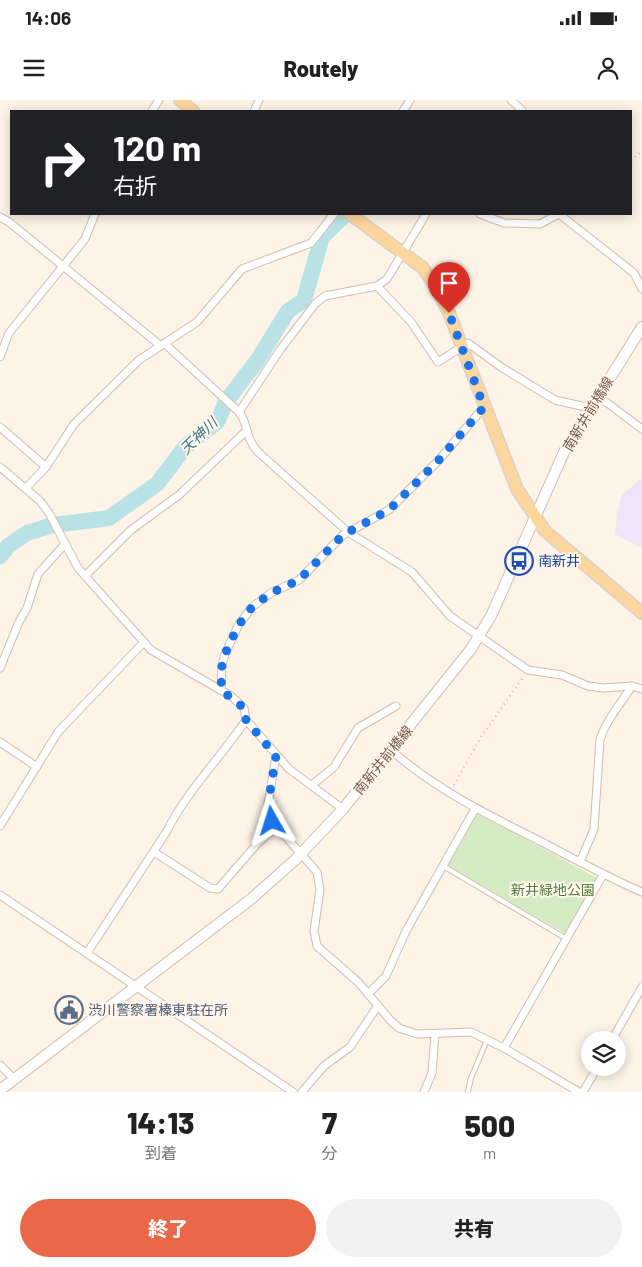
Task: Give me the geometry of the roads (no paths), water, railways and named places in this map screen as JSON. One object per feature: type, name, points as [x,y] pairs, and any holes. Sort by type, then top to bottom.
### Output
[{"type":"main road","points":[[180,100],[192,110]]},
{"type":"main road","points":[[351,215],[423,268],[438,290],[517,489],[534,517],[545,531],[642,613]]},
{"type":"main road","name":"南新井前橋線","points":[[0,1090],[243,905],[301,855],[344,809],[479,637],[491,616],[565,450],[642,326]]},
{"type":"street","points":[[0,357],[9,333],[85,239],[95,215]]},
{"type":"street","points":[[26,488],[46,467],[74,424],[139,360],[197,322],[242,269],[311,244],[333,215]]},
{"type":"street","points":[[239,412],[280,350],[319,300],[329,295],[377,286],[387,279],[405,253],[425,215]]},
{"type":"street","points":[[483,215],[504,222],[540,224],[557,215]]},
{"type":"street","points":[[560,215],[634,273],[642,289]]},
{"type":"street","points":[[1,220],[163,345],[239,412],[244,421],[245,432],[258,452],[348,532],[412,572],[450,616],[528,670],[562,675],[588,686],[604,688],[632,686],[642,689]]},
{"type":"street","points":[[377,286],[411,322],[438,362],[468,343],[501,367],[555,400],[590,408]]},
{"type":"street","points":[[598,396],[642,429]]},
{"type":"street","points":[[221,690],[222,665],[225,654],[238,626],[252,607],[271,593],[299,580],[348,532],[378,517],[399,502],[438,461],[484,407]]},
{"type":"street","points":[[0,427],[46,467]]},
{"type":"street","points":[[85,576],[131,530],[179,495],[245,432]]},
{"type":"street","points":[[0,467],[26,488],[49,513],[74,561],[85,576],[151,650],[221,690],[244,708],[246,720],[276,756],[289,769],[344,809]]},
{"type":"street","points":[[0,668],[18,622],[27,608],[38,574],[66,544]]},
{"type":"street","points":[[0,826],[58,732],[144,642]]},
{"type":"street","points":[[580,862],[594,830],[600,740],[603,726],[616,713],[632,686]]},
{"type":"street","points":[[312,785],[334,767],[358,728],[396,706]]},
{"type":"street","points":[[87,953],[154,852],[176,813],[228,747],[246,720]]},
{"type":"street","points":[[0,742],[37,766]]},
{"type":"street","points":[[391,750],[416,772],[450,791],[475,809],[603,875],[642,892]]},
{"type":"street","points":[[276,756],[268,804],[272,821],[316,872],[319,878],[320,890],[314,940],[317,946],[348,972],[377,1007],[399,1028],[418,1034],[471,1032],[504,1048],[581,1092],[592,1076]]},
{"type":"street","points":[[368,994],[386,976],[406,931],[475,809]]},
{"type":"street","points":[[154,852],[210,888],[218,889],[256,845],[276,826]]},
{"type":"street","points":[[504,1048],[603,875]]},
{"type":"street","points":[[0,895],[134,987],[191,1022],[293,1092]]},
{"type":"street","points":[[617,1031],[642,987]]},
{"type":"street","points":[[302,1092],[324,1066],[350,1047],[377,1007]]},
{"type":"street","points":[[424,1092],[432,1074],[435,1034]]},
{"type":"street","points":[[0,1065],[14,1080]]},
{"type":"lane","points":[[443,866],[567,938]]},
{"type":"lane","points":[[468,1092],[471,1078],[488,1040]]},
{"type":"waterway","name":"天神川","points":[[0,556],[8,546],[27,533],[53,525],[109,518],[157,484],[185,447],[217,422],[227,400],[257,361],[288,311],[304,300],[322,237],[345,215]]},
{"type":"place","name":"南新井","points":[[519,561]]},
{"type":"place","name":"渋川警察署榛東駐在所","points":[[69,1010]]},
{"type":"park label","name":"新井緑地公園","points":[[553,890]]}]
